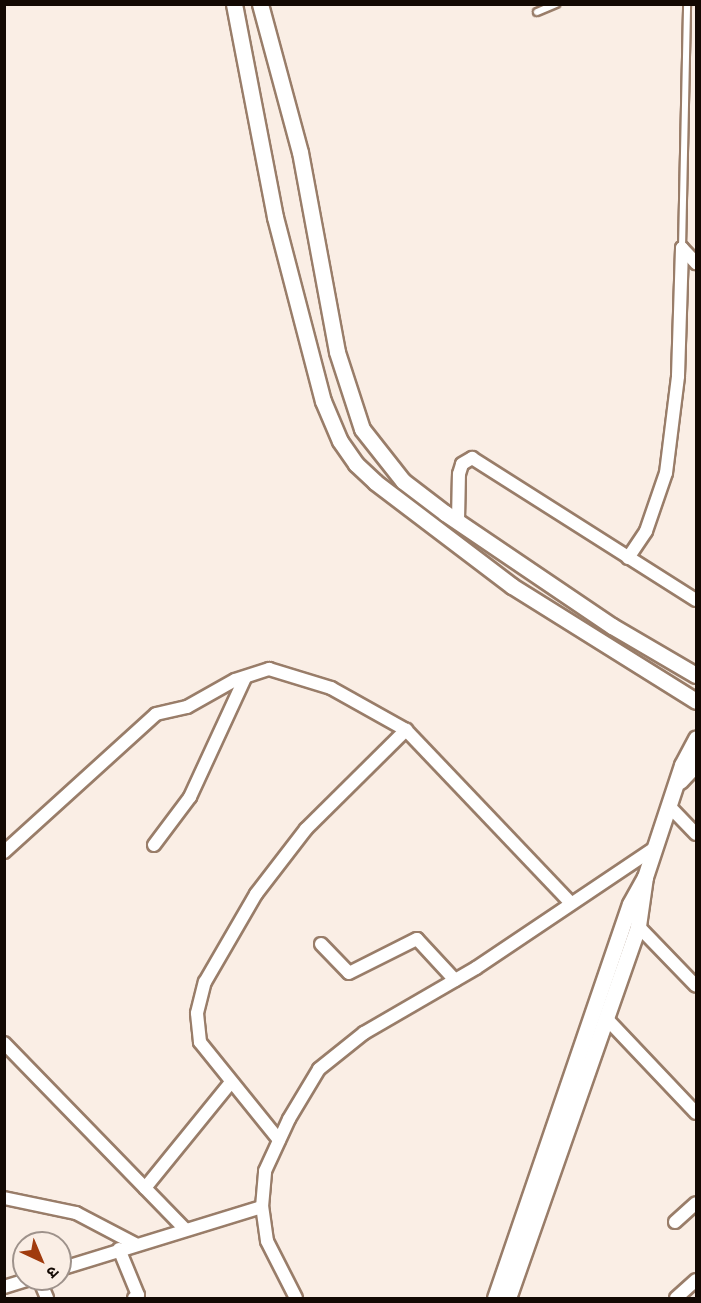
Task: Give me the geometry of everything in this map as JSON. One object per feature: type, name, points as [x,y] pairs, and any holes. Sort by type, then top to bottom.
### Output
[{"type":"street","points":[[234,4],[275,217],[323,401],[340,441],[375,482],[512,586],[696,701]]},
{"type":"street","points":[[260,4],[300,152],[320,275],[352,402],[362,429],[378,453],[403,481],[612,626],[696,675]]},
{"type":"street","points":[[628,558],[646,531],[666,473],[691,254]]},
{"type":"street","points":[[458,520],[459,474],[462,464],[472,458],[696,600]]},
{"type":"street","points":[[4,852],[146,721],[161,712],[194,704],[245,678],[269,669],[287,671],[331,688],[406,730],[572,903]]},
{"type":"street","points":[[154,845],[190,797],[245,678]]},
{"type":"street","points":[[279,1140],[200,1042],[196,1013],[205,982],[256,894],[306,829],[406,730]]},
{"type":"street","points":[[680,782],[682,765],[696,739]]},
{"type":"street","points":[[508,1299],[638,926],[645,877],[669,806],[680,782],[696,764]]},
{"type":"street","points":[[669,806],[696,834]]},
{"type":"street","points":[[296,1299],[267,1241],[262,1207],[265,1171],[279,1140],[319,1069],[364,1033],[455,980],[654,849]]},
{"type":"street","points":[[495,1299],[630,904],[645,877]]},
{"type":"street","points":[[638,926],[696,986]]},
{"type":"street","points":[[321,944],[349,973],[417,939],[455,980]]},
{"type":"street","points":[[606,1018],[696,1113]]},
{"type":"street","points":[[4,1043],[185,1230]]},
{"type":"street","points":[[145,1188],[231,1082]]},
{"type":"street","points":[[4,1198],[76,1213],[135,1244]]},
{"type":"street","points":[[675,1222],[696,1203]]},
{"type":"street","points":[[72,1265],[262,1207]]},
{"type":"street","points":[[119,1249],[138,1295],[134,1299]]},
{"type":"street","points":[[676,1299],[696,1280]]},
{"type":"lane","points":[[537,12],[556,4]]},
{"type":"lane","points":[[687,4],[691,254]]}]
